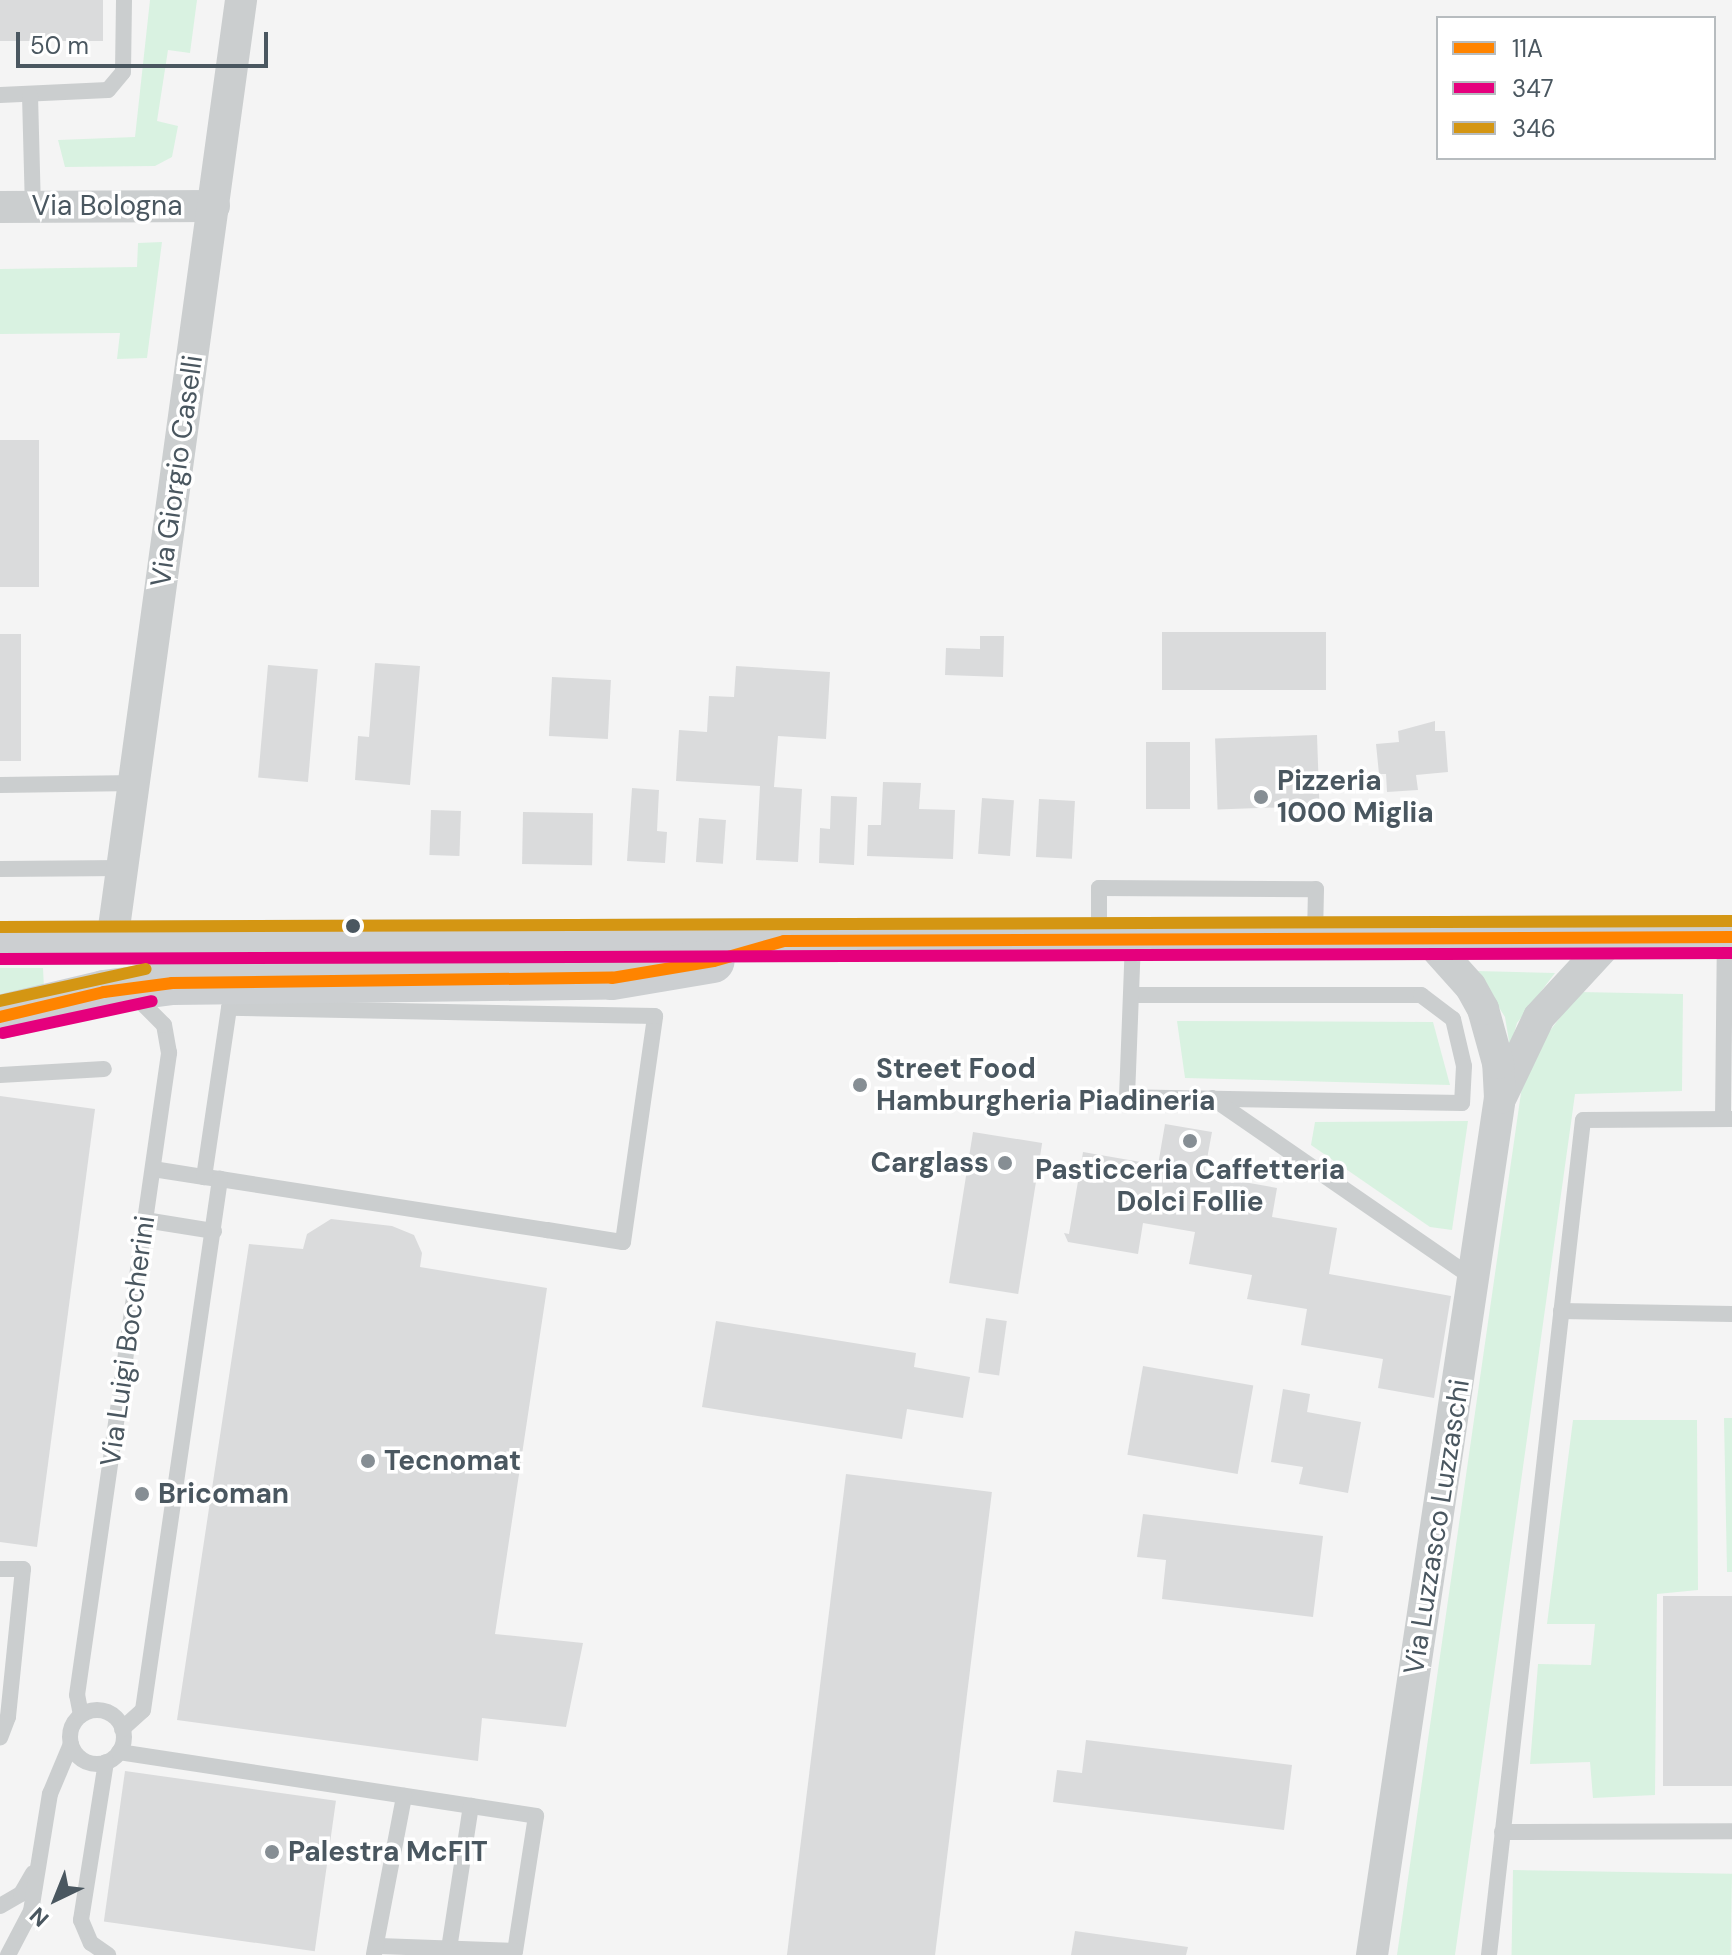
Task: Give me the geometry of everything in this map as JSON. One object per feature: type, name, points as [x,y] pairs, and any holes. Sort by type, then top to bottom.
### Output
[{"type":"main road","points":[[0,943],[1728,937]]},
{"type":"main road","points":[[0,1017],[119,989],[232,980],[612,978],[714,961],[784,941]]},
{"type":"main road","points":[[51,1003],[94,973],[112,942]]},
{"type":"street","name":"Via Giorgio Caselli","points":[[112,942],[241,0]]},
{"type":"street","name":"Via Bologna","points":[[0,207],[214,206]]},
{"type":"street","name":"Via Luzzasco Luzzaschi","points":[[1372,1955],[1500,1098],[1498,1063],[1483,1009],[1454,966],[1427,938]]},
{"type":"street","name":"Via Luzzasco Luzzaschi","points":[[1500,1098],[1539,1017],[1612,938]]},
{"type":"lane","points":[[0,95],[108,90],[117,83],[126,43],[124,0]]},
{"type":"lane","points":[[30,95],[33,207]]},
{"type":"lane","points":[[0,785],[135,783]]},
{"type":"lane","points":[[0,869],[123,868]]},
{"type":"lane","points":[[1131,995],[1421,995],[1453,1019],[1464,1066],[1462,1103],[1127,1097],[1131,995],[1099,888],[1316,889],[1315,939]]},
{"type":"lane","points":[[1489,1955],[1583,1120],[1728,1119],[1728,937]]},
{"type":"lane","name":"Via Luigi Boccherini","points":[[8,1955],[31,1911],[54,1778],[71,1744],[72,1728],[81,1715],[77,1695],[169,1038],[157,1013],[119,989]]},
{"type":"lane","points":[[108,1955],[91,1943],[81,1920],[113,1757],[122,1729],[143,1710],[214,1231],[212,1178],[229,1008],[655,1016],[623,1242],[212,1178],[153,1169]]},
{"type":"lane","points":[[0,1075],[104,1069]]},
{"type":"lane","points":[[1211,1098],[1474,1279]]},
{"type":"lane","points":[[145,1220],[214,1231]]},
{"type":"lane","points":[[1561,1311],[1732,1314]]},
{"type":"lane","points":[[0,1569],[23,1569],[8,1717],[0,1738]]},
{"type":"lane","points":[[81,1715],[103,1711],[122,1729]]},
{"type":"lane","points":[[71,1744],[85,1761],[113,1757],[404,1796],[536,1816],[515,1951],[376,1950],[404,1796]]},
{"type":"lane","points":[[449,1949],[471,1806]]},
{"type":"lane","points":[[1502,1832],[1732,1831]]},
{"type":"lane","name":"Via Luigi Boccherini","points":[[0,1906],[21,1894],[40,1857]]},
{"type":"green space","points":[[150,0],[197,0],[190,53],[168,50],[157,121],[178,126],[172,157],[155,166],[65,167],[58,140],[135,137]]},
{"type":"green space","points":[[162,242],[147,358],[117,359],[120,333],[0,334],[0,269],[137,267],[138,243]]},
{"type":"green space","points":[[0,968],[43,968],[44,988],[0,994]]},
{"type":"green space","points":[[1476,971],[1555,973],[1517,1023],[1510,1047],[1505,1017]]},
{"type":"green space","points":[[1579,992],[1683,994],[1682,1091],[1575,1094],[1455,1955],[1397,1955],[1522,1086],[1537,1048]]},
{"type":"green space","points":[[1177,1021],[1433,1022],[1450,1085],[1185,1078]]},
{"type":"green space","points":[[1468,1121],[1452,1230],[1430,1227],[1311,1145],[1315,1122]]},
{"type":"green space","points":[[1724,1418],[1732,1418],[1732,1572],[1727,1572]]},
{"type":"green space","points":[[1573,1420],[1697,1420],[1698,1590],[1657,1594],[1655,1795],[1593,1798],[1590,1762],[1530,1764],[1538,1664],[1591,1665],[1595,1624],[1547,1624]]},
{"type":"green space","points":[[1513,1870],[1732,1874],[1731,1955],[1512,1955]]},
{"type":"building","points":[[0,0],[103,0],[103,41],[0,41]]},
{"type":"building","points":[[0,440],[39,440],[39,587],[0,587]]},
{"type":"building","points":[[1162,632],[1326,632],[1326,690],[1162,690]]},
{"type":"building","points":[[0,634],[21,634],[21,761],[0,761]]},
{"type":"building","points":[[980,636],[1004,636],[1003,677],[945,675],[946,648],[980,649]]},
{"type":"building","points":[[375,663],[420,666],[410,785],[355,780],[358,736],[369,737]]},
{"type":"building","points":[[268,665],[318,669],[308,782],[258,778]]},
{"type":"building","points":[[736,666],[830,672],[826,739],[778,736],[774,787],[802,789],[798,862],[756,860],[760,786],[676,781],[679,730],[707,732],[709,696],[734,697]]},
{"type":"building","points":[[552,677],[611,680],[608,739],[549,736]]},
{"type":"building","points":[[1435,721],[1435,731],[1445,731],[1448,772],[1416,775],[1418,790],[1387,792],[1386,774],[1379,774],[1376,744],[1399,742],[1398,731]]},
{"type":"building","points":[[1317,735],[1319,806],[1218,810],[1215,739]]},
{"type":"building","points":[[1146,742],[1190,742],[1190,809],[1146,809]]},
{"type":"building","points":[[883,782],[921,783],[919,809],[955,810],[953,859],[867,856],[868,825],[881,825]]},
{"type":"building","points":[[632,788],[659,790],[657,831],[667,832],[665,863],[627,861]]},
{"type":"building","points":[[831,796],[857,797],[854,865],[819,863],[820,828],[830,829]]},
{"type":"building","points":[[982,798],[1014,800],[1010,856],[978,854]]},
{"type":"building","points":[[1039,799],[1075,801],[1072,859],[1036,857]]},
{"type":"building","points":[[431,810],[461,811],[459,856],[429,855]]},
{"type":"building","points":[[523,812],[593,813],[592,865],[522,864]]},
{"type":"building","points":[[699,818],[726,820],[723,864],[696,862]]},
{"type":"building","points":[[0,1096],[95,1109],[37,1547],[0,1542]]},
{"type":"building","points":[[1165,1124],[1212,1132],[1204,1175],[1277,1188],[1272,1217],[1337,1228],[1329,1274],[1451,1296],[1434,1398],[1378,1388],[1383,1359],[1301,1345],[1307,1309],[1247,1299],[1252,1275],[1189,1264],[1195,1232],[1143,1223],[1138,1254],[1068,1242],[1064,1233],[1069,1234],[1083,1152],[1158,1165]]},
{"type":"building","points":[[973,1132],[1042,1143],[1018,1294],[949,1283]]},
{"type":"building","name":"Tecnomat","points":[[331,1219],[392,1226],[414,1235],[422,1253],[420,1267],[547,1288],[495,1634],[583,1643],[566,1727],[482,1718],[478,1761],[177,1720],[249,1244],[303,1249],[307,1234]]},
{"type":"building","points":[[986,1318],[1007,1321],[999,1375],[978,1372]]},
{"type":"building","points":[[716,1321],[916,1353],[914,1367],[970,1377],[963,1418],[907,1409],[902,1439],[702,1407]]},
{"type":"building","points":[[1143,1366],[1253,1385],[1238,1474],[1127,1455]]},
{"type":"building","points":[[1283,1389],[1310,1394],[1307,1412],[1361,1422],[1348,1493],[1299,1484],[1303,1467],[1271,1462]]},
{"type":"building","points":[[846,1474],[992,1492],[935,1955],[787,1955]]},
{"type":"building","points":[[1143,1514],[1323,1536],[1313,1617],[1162,1599],[1166,1560],[1137,1557]]},
{"type":"building","points":[[1663,1596],[1732,1596],[1732,1786],[1663,1786]]},
{"type":"building","points":[[1086,1740],[1292,1765],[1284,1830],[1053,1802],[1057,1770],[1082,1773]]},
{"type":"building","points":[[125,1771],[336,1801],[315,1951],[104,1922]]},
{"type":"building","points":[[1075,1931],[1188,1947],[1186,1955],[1071,1955]]},
{"type":"transit line","name":"346","points":[[0,927],[1732,921]]},
{"type":"transit line","name":"11A","points":[[0,1017],[104,992],[172,983],[612,978],[714,961],[784,941],[1732,937]]},
{"type":"transit line","name":"347","points":[[0,959],[1732,953]]},
{"type":"transit line","name":"346","points":[[0,1001],[146,969]]},
{"type":"transit line","name":"347","points":[[3,1033],[152,1001]]},
{"type":"place","name":"Pizzeria 1000 Miglia","points":[[1261,797]]},
{"type":"place","name":"Street Food Hamburgheria Piadineria","points":[[860,1085]]},
{"type":"place","name":"Pasticceria Caffetteria Dolci Follie","points":[[1190,1141]]},
{"type":"place","name":"Carglass","points":[[1005,1163]]},
{"type":"place","name":"Tecnomat","points":[[368,1461]]},
{"type":"place","name":"Bricoman","points":[[142,1494]]},
{"type":"place","name":"Palestra McFIT","points":[[272,1852]]}]
